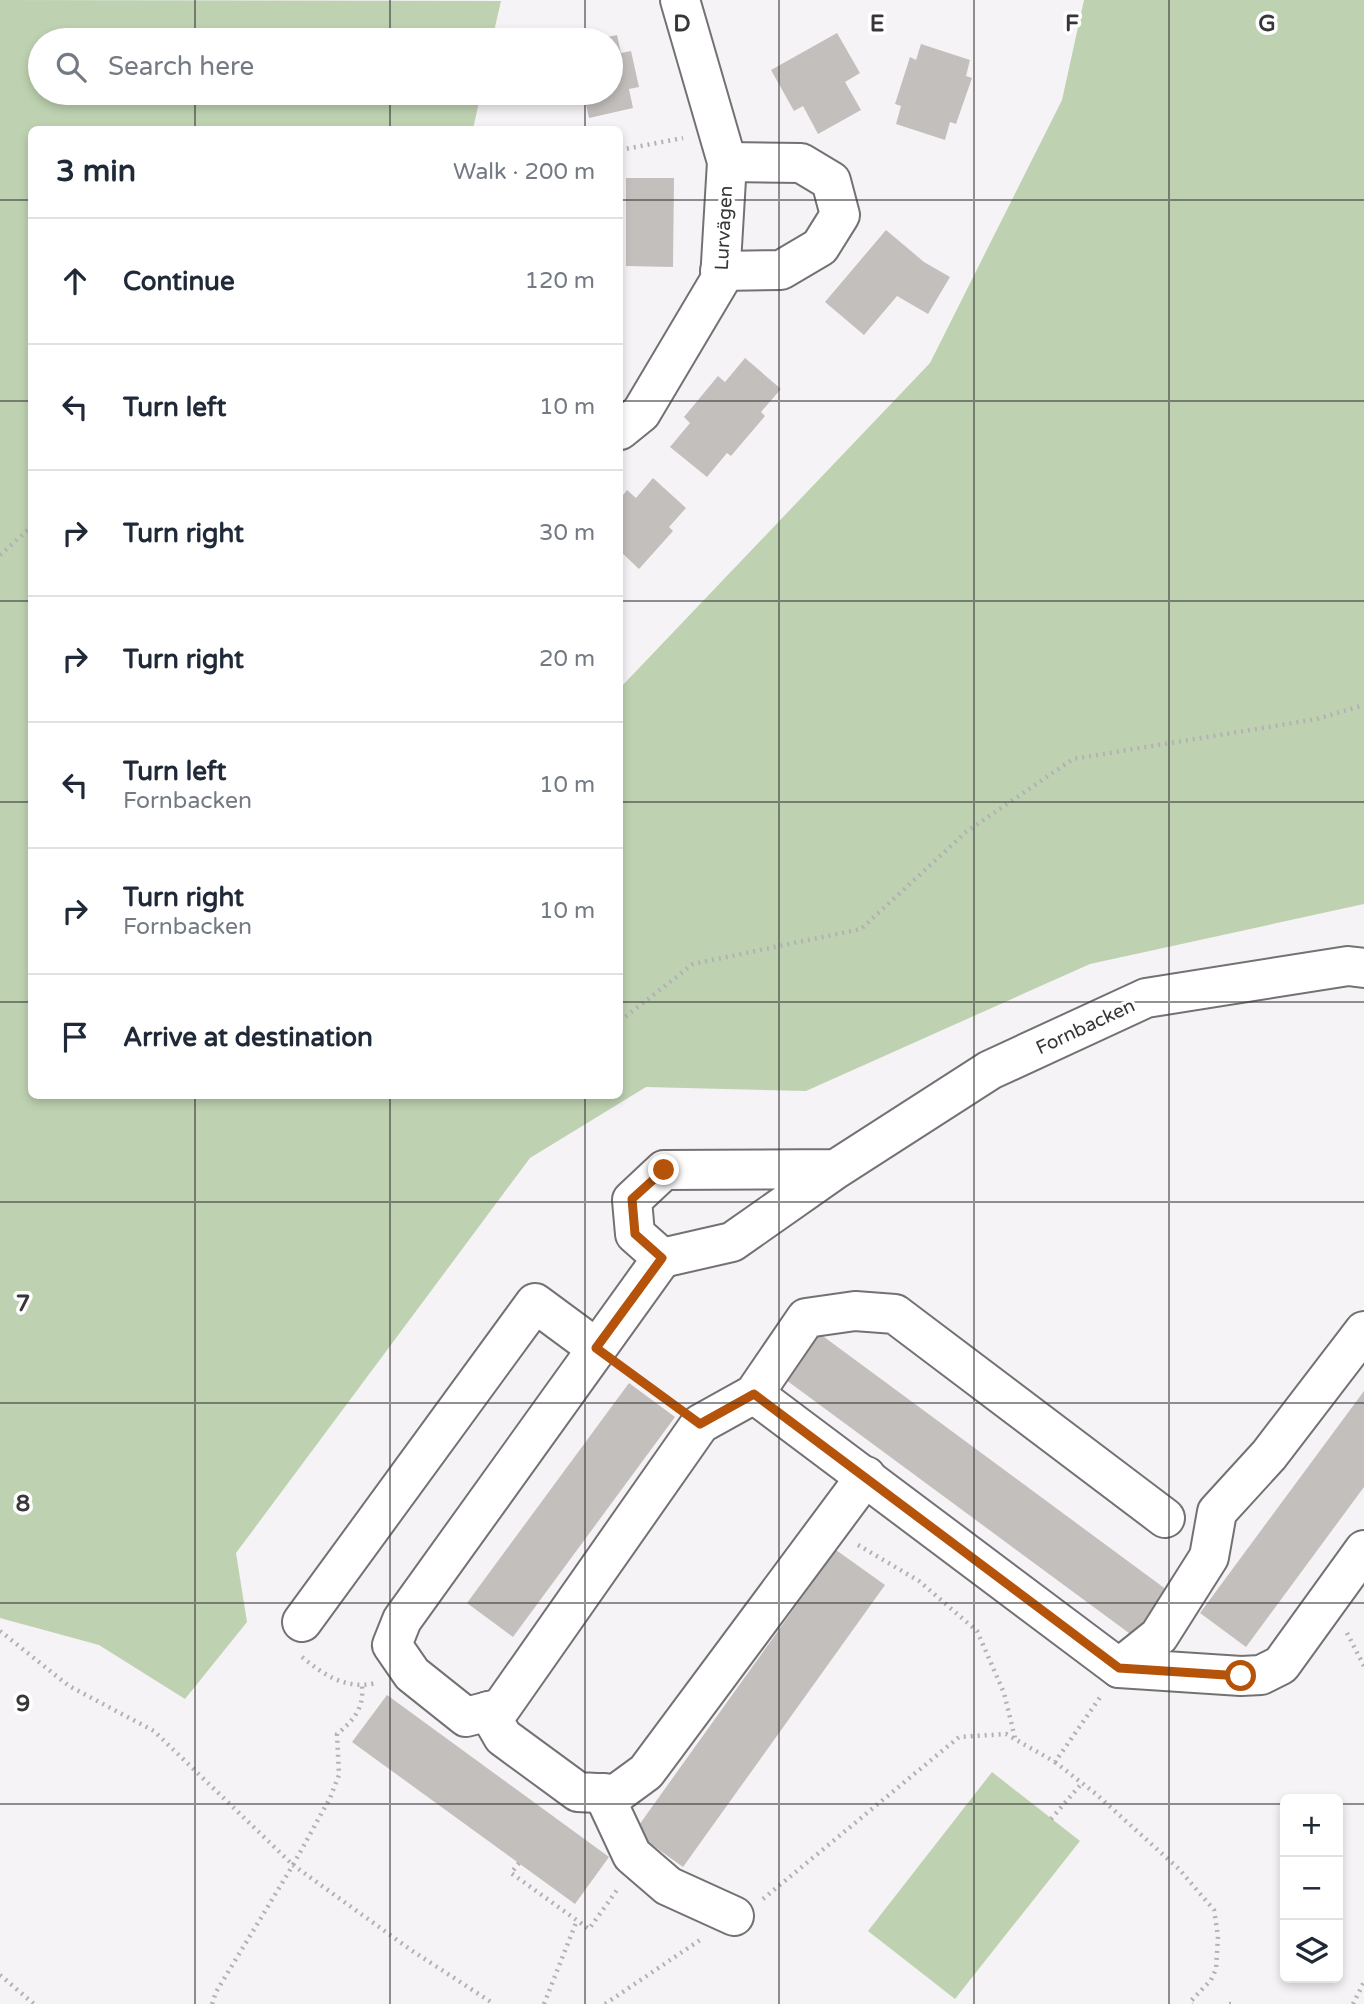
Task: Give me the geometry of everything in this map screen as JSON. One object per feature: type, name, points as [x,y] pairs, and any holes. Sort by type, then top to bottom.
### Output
[{"type":"street","name":"Lurvägen","points":[[623,427],[640,413],[720,281],[723,146],[680,0]]},
{"type":"street","points":[[720,271],[781,270],[820,247],[840,215],[831,181],[801,163],[723,146]]},
{"type":"street","name":"Fornbacken","points":[[662,1258],[732,1242],[836,1169],[990,1070],[1146,998],[1348,966],[1364,968]]},
{"type":"street","points":[[836,1169],[664,1170],[632,1199],[635,1234],[662,1258],[402,1620],[393,1645],[412,1675],[466,1717],[501,1708],[700,1424],[754,1394],[806,1318],[855,1311],[895,1314],[1165,1518]]},
{"type":"street","points":[[302,1622],[535,1303],[596,1348]]},
{"type":"street","points":[[1119,1668],[1159,1636],[1209,1557],[1217,1511],[1269,1455],[1364,1331]]},
{"type":"street","points":[[754,1394],[1119,1668],[1261,1675],[1281,1665],[1364,1550]]},
{"type":"street","points":[[488,1711],[503,1737],[578,1792],[616,1794],[646,1772],[866,1476]]},
{"type":"street","points":[[603,1793],[632,1856],[668,1886],[734,1916]]},
{"type":"path","points":[[623,150],[723,146]]},
{"type":"path","points":[[0,555],[28,530]]},
{"type":"path","points":[[623,1019],[693,964],[861,929],[966,832],[1073,759],[1317,719],[1364,705]]},
{"type":"path","points":[[596,1348],[700,1424]]},
{"type":"path","points":[[828,1527],[919,1581],[977,1631],[1004,1693],[1015,1739]]},
{"type":"path","points":[[302,1622],[290,1647],[326,1676],[362,1686],[412,1675]]},
{"type":"path","points":[[0,1631],[69,1686],[155,1731],[293,1865],[411,1950],[494,2004]]},
{"type":"path","points":[[1055,1762],[1077,1734],[1119,1668]]},
{"type":"path","points":[[212,2004],[216,1992],[330,1798],[339,1775],[337,1734],[348,1725],[363,1702],[362,1686]]},
{"type":"path","points":[[605,2004],[734,1916],[758,1903],[959,1737],[1006,1734],[1055,1762],[1082,1783],[1179,1869],[1214,1910],[1218,1936],[1216,1969],[1211,1980],[1190,2002],[1192,2004]]},
{"type":"path","points":[[1051,1819],[1082,1783]]},
{"type":"path","points":[[519,1863],[511,1872],[589,1929],[638,1861]]},
{"type":"path","points":[[544,2004],[577,1920]]},
{"type":"path","points":[[0,1975],[34,2004]]},
{"type":"path","points":[[1352,2003],[1364,1982]]},
{"type":"path","points":[[1229,2004],[1235,2004]]},
{"type":"green space","points":[[0,0],[501,1],[495,28],[28,28],[28,105],[478,105],[474,126],[28,126],[28,1099],[623,1099],[623,685],[930,363],[1062,100],[1084,0],[1364,0],[1364,904],[1090,964],[806,1091],[646,1087],[530,1158],[236,1553],[247,1622],[185,1699],[99,1645],[0,1618]]},
{"type":"green space","points":[[992,1772],[1080,1841],[955,1999],[868,1931]]},
{"type":"building","points":[[837,33],[860,73],[845,82],[861,110],[818,134],[803,106],[794,111],[771,70]]},
{"type":"building","points":[[921,44],[970,60],[966,76],[972,78],[956,124],[950,122],[945,140],[896,124],[901,106],[895,104],[910,57],[916,60]]},
{"type":"building","points":[[631,51],[639,87],[629,89],[633,108],[589,118],[586,105],[623,105],[623,53]]},
{"type":"building","points":[[626,178],[674,178],[673,267],[626,266]]},
{"type":"building","points":[[886,230],[924,262],[950,277],[928,314],[897,296],[864,335],[825,302]]},
{"type":"building","points":[[745,358],[781,389],[761,412],[765,416],[731,456],[727,453],[707,477],[670,447],[690,423],[684,417],[718,376],[725,382]]},
{"type":"building","points":[[653,478],[686,508],[669,527],[673,531],[639,569],[623,554],[623,495],[627,490],[636,498]]},
{"type":"building","points":[[816,1331],[1167,1590],[1133,1636],[782,1377]]},
{"type":"building","points":[[629,1383],[675,1417],[513,1637],[467,1603]]},
{"type":"building","points":[[1364,1391],[1364,1487],[1246,1647],[1200,1613]]},
{"type":"building","points":[[836,1550],[885,1585],[683,1867],[634,1832]]},
{"type":"building","points":[[387,1695],[609,1857],[575,1904],[352,1742]]},
{"type":"route","points":[[664,1170],[632,1199],[635,1234],[662,1258],[596,1348],[700,1424],[754,1394],[1119,1668],[1241,1676]]}]
